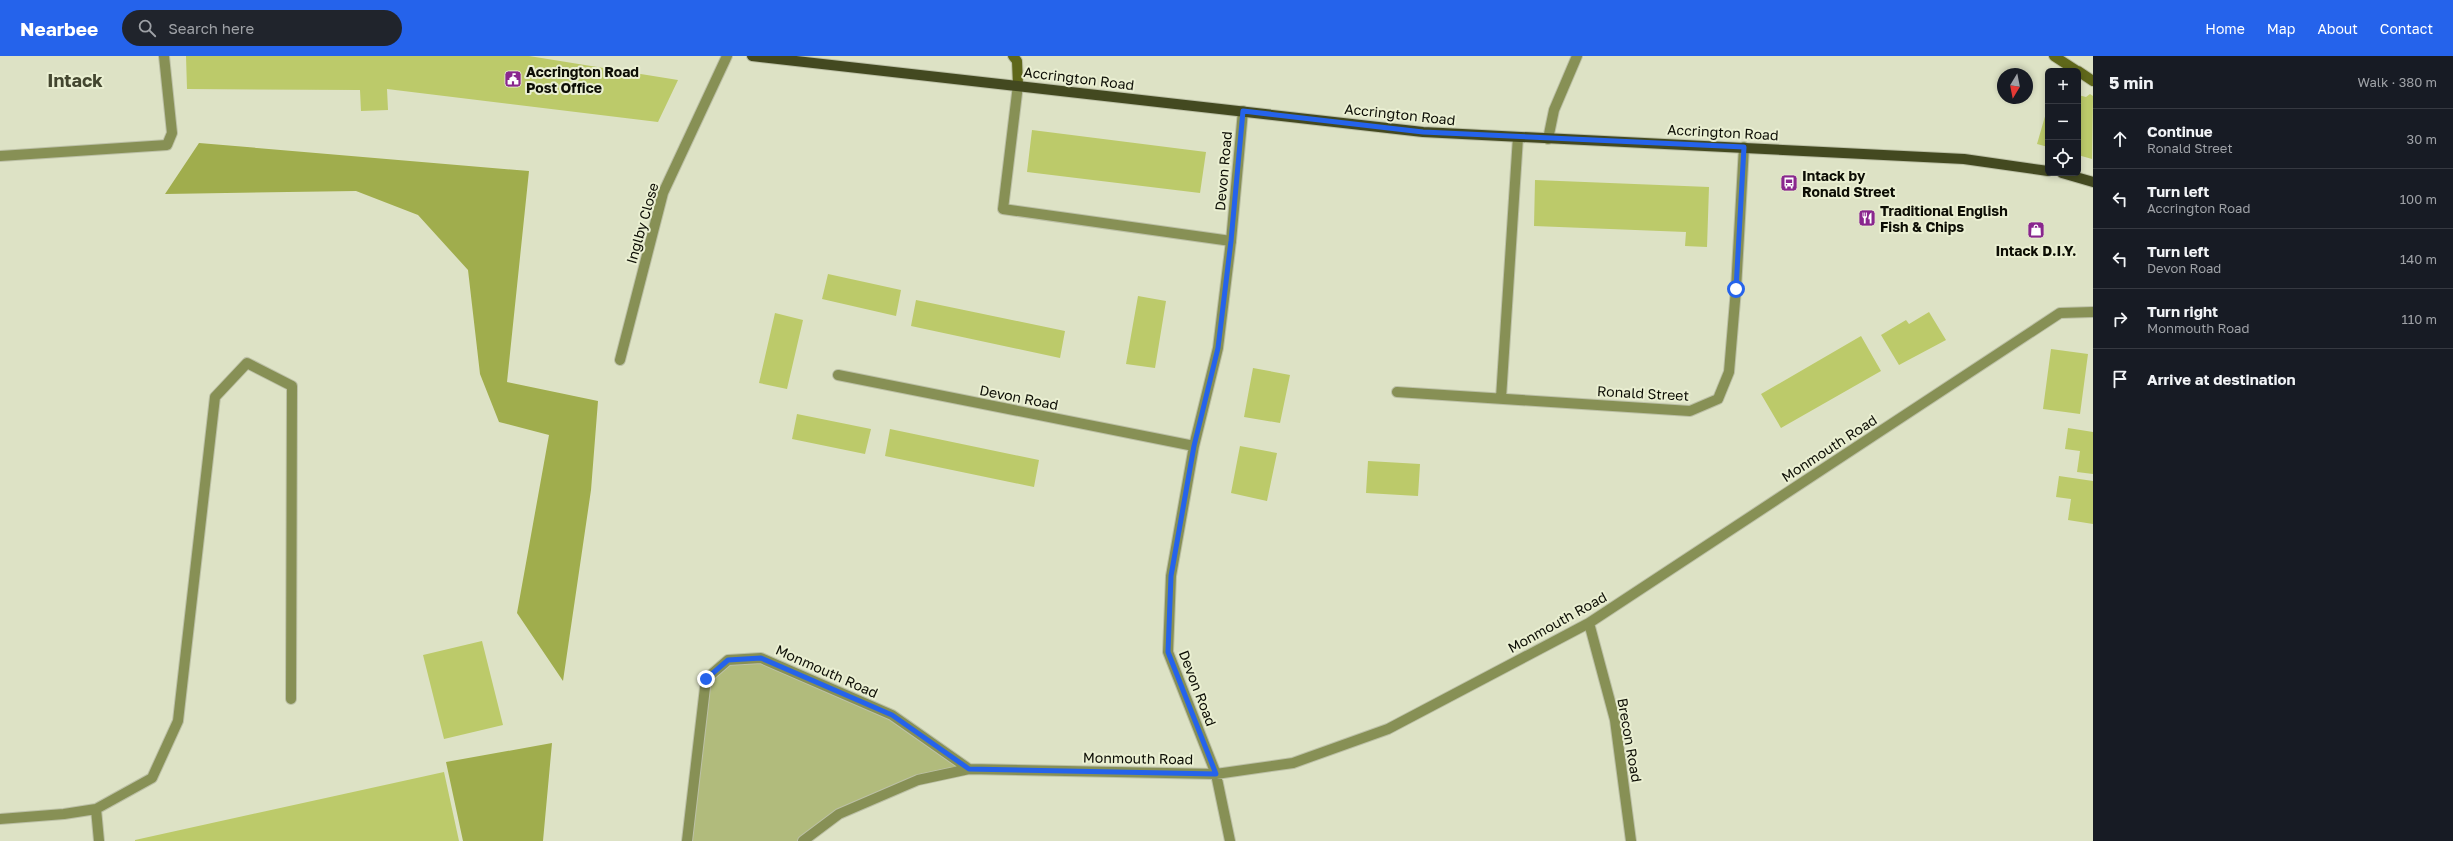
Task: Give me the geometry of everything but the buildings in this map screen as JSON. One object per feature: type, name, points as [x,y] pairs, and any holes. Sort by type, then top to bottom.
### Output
[{"type":"main road","name":"Accrington Road","points":[[752,56],[1423,132],[1964,159],[2045,171]]},
{"type":"main road","points":[[2072,176],[2093,182]]},
{"type":"street","points":[[0,156],[167,145],[172,133],[164,56]]},
{"type":"street","name":"Inglby Close","points":[[620,360],[663,193],[727,56]]},
{"type":"street","points":[[1013,56],[1017,62],[1018,85],[1003,209],[1231,241]]},
{"type":"street","points":[[1548,139],[1554,110],[1577,56]]},
{"type":"street","points":[[2054,56],[2073,68]]},
{"type":"street","points":[[2081,73],[2093,81]]},
{"type":"street","name":"Devon Road","points":[[1230,841],[1216,774],[1168,652],[1171,576],[1194,446],[1218,348],[1231,241],[1243,111]]},
{"type":"street","points":[[1501,398],[1518,137]]},
{"type":"street","name":"Ronald Street","points":[[1397,392],[1690,411],[1718,399],[1729,372],[1744,147]]},
{"type":"street","name":"Monmouth Road","points":[[803,841],[846,811],[918,780],[969,769],[1216,774],[1293,763],[1388,729],[1589,623],[2060,313],[2093,312]]},
{"type":"street","points":[[0,819],[64,814],[96,809],[152,778],[178,721],[215,397],[247,363],[292,386],[291,699]]},
{"type":"street","name":"Devon Road","points":[[838,375],[1194,446]]},
{"type":"street","name":"Brecon Road","points":[[1589,623],[1615,720],[1631,841]]},
{"type":"street","name":"Monmouth Road","points":[[687,841],[706,679],[728,660],[761,658],[892,715],[969,769]]},
{"type":"street","points":[[96,809],[99,841]]},
{"type":"green space","points":[[199,143],[529,171],[507,382],[598,401],[591,490],[563,681],[517,613],[549,435],[499,422],[480,374],[468,270],[418,215],[356,191],[165,194]]},
{"type":"green space","points":[[761,658],[892,715],[969,769],[918,780],[839,814],[803,841],[687,841],[706,679],[728,660]]},
{"type":"green space","points":[[552,743],[543,841],[463,841],[446,762]]},
{"type":"place","name":"Accrington Road Post Office","points":[[513,79]]},
{"type":"place","name":"Intack by Ronald Street","points":[[1789,183]]},
{"type":"place","name":"Traditional English Fish & Chips","points":[[1867,218]]},
{"type":"place","name":"Intack D.I.Y.","points":[[2036,230]]},
{"type":"district","name":"Intack","points":[[75,80]]},
{"type":"route","points":[[706,679],[728,660],[761,658],[892,715],[969,769],[1216,774],[1168,652],[1171,576],[1194,446],[1218,348],[1231,241],[1243,111],[1423,132],[1744,147],[1736,289]]}]
